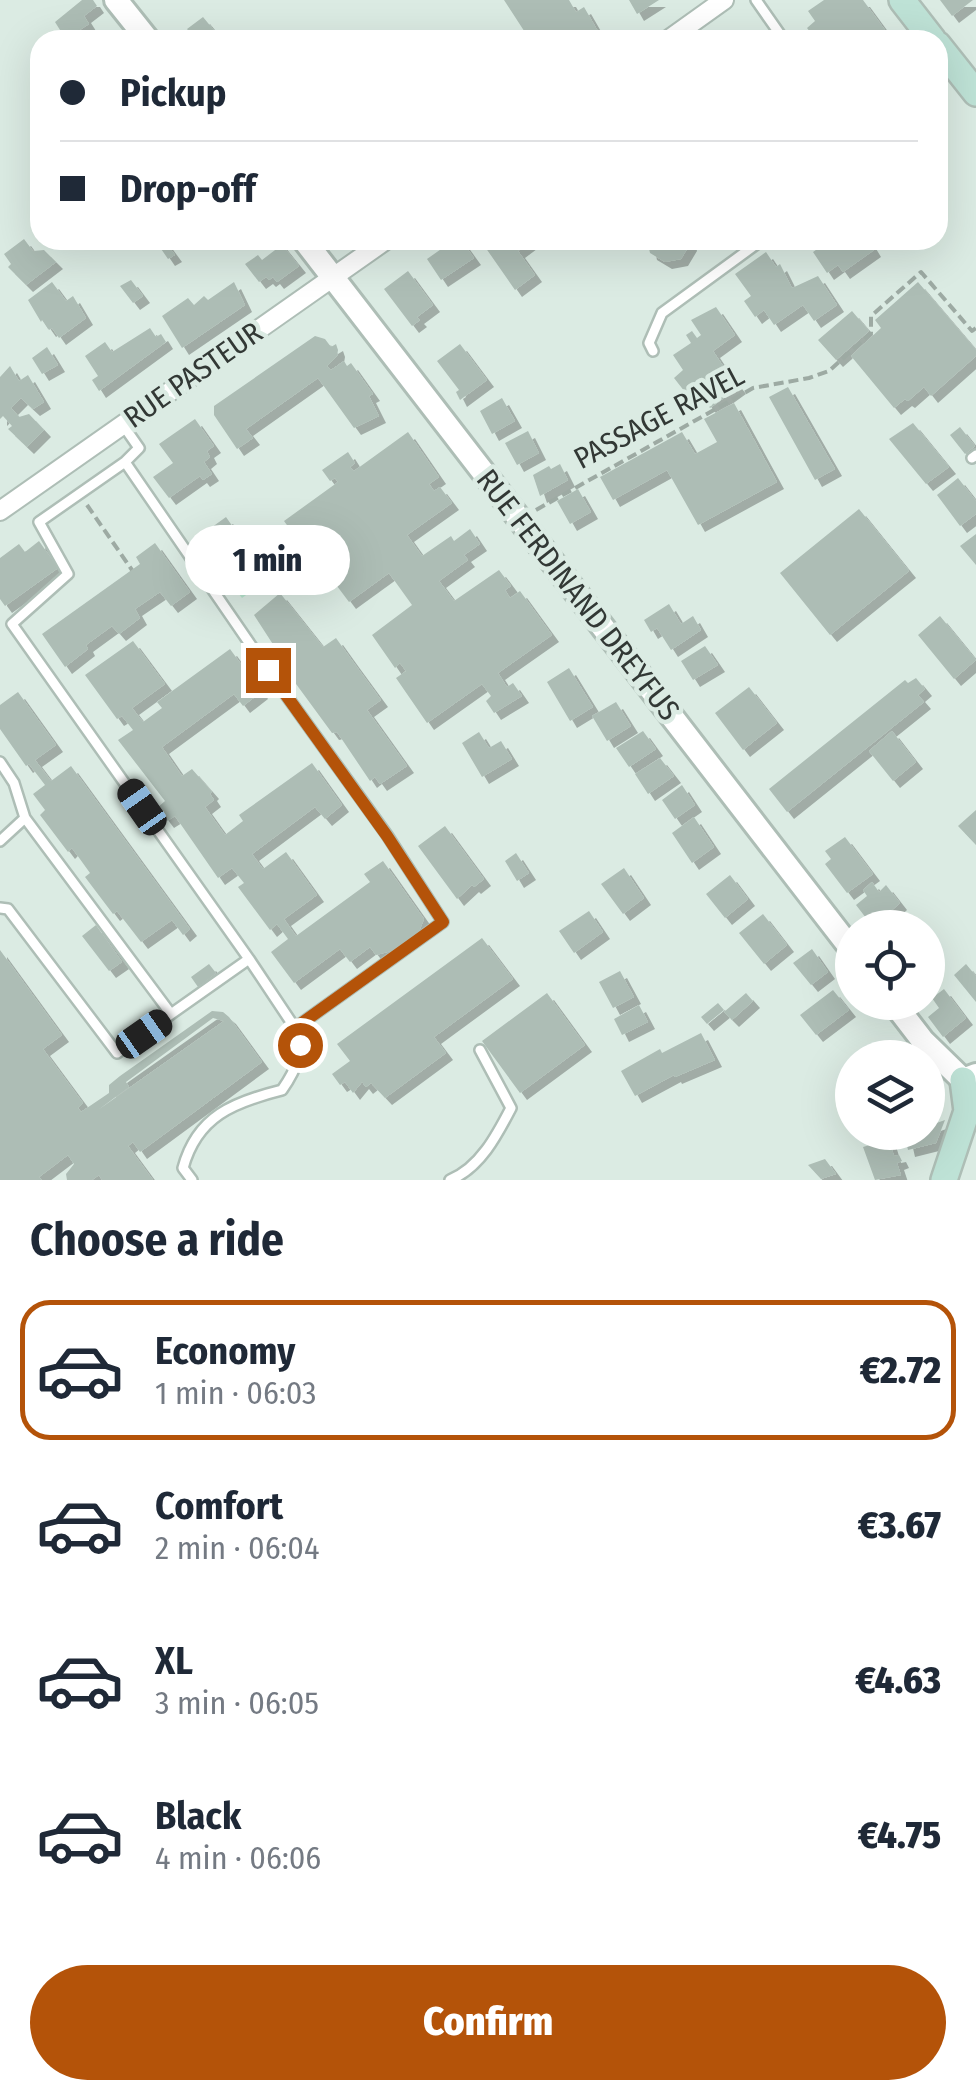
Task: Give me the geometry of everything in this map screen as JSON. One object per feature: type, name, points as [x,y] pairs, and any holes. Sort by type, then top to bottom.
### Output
[{"type":"main road","points":[[902,0],[926,30]]},
{"type":"main road","points":[[948,58],[976,93]]},
{"type":"main road","points":[[944,1180],[972,1115],[969,1077]]},
{"type":"street","points":[[116,0],[140,30]]},
{"type":"street","points":[[682,30],[724,0]]},
{"type":"street","name":"RUE FERDINAND DREYFUS","points":[[312,250],[835,928]]},
{"type":"street","name":"RUE PASTEUR","points":[[0,512],[372,250]]},
{"type":"street","points":[[907,1020],[923,1041],[969,1077]]},
{"type":"lane","points":[[756,0],[777,30]]},
{"type":"lane","points":[[653,351],[648,342],[662,313],[748,250]]},
{"type":"lane","points":[[122,424],[139,448],[125,462],[38,522],[68,574],[12,624],[295,1028],[300,1045],[299,1065],[282,1090],[245,1099],[206,1122],[186,1157],[184,1168],[192,1180]]},
{"type":"lane","points":[[125,462],[261,660]]},
{"type":"lane","points":[[268,670],[387,836],[443,922],[295,1028]]},
{"type":"lane","points":[[0,762],[14,783],[25,818],[171,1014]]},
{"type":"lane","points":[[0,840],[25,818]]},
{"type":"lane","points":[[0,908],[8,909],[117,1053],[249,959]]},
{"type":"lane","points":[[450,1180],[462,1175],[494,1140],[511,1108],[480,1050]]},
{"type":"path","name":"PASSAGE RAVEL","points":[[532,512],[753,388],[829,371],[871,333],[871,316],[921,272],[972,332],[976,328]]},
{"type":"path","points":[[78,492],[132,570]]},
{"type":"green space","points":[[252,549],[272,576],[242,598],[221,571]]},
{"type":"building","points":[[82,0],[93,0],[97,6],[84,16],[89,24],[80,30],[60,30],[55,22]]},
{"type":"building","points":[[504,0],[569,0],[576,12],[584,7],[597,30],[524,30]]},
{"type":"building","points":[[629,0],[659,0],[637,14]]},
{"type":"building","points":[[824,0],[863,0],[885,30],[808,30],[815,21],[808,11]]},
{"type":"building","points":[[940,0],[973,0],[952,16]]},
{"type":"building","points":[[203,17],[214,30],[188,30]]},
{"type":"building","points":[[24,239],[30,250],[44,250],[56,262],[26,285],[8,267],[11,264],[4,254]]},
{"type":"building","points":[[162,250],[171,250],[175,255],[168,259]]},
{"type":"building","points":[[275,250],[286,250],[299,266],[277,282],[266,277],[259,282],[245,264],[258,255],[262,260]]},
{"type":"building","points":[[440,250],[468,250],[474,258],[441,280],[427,259]]},
{"type":"building","points":[[487,250],[519,250],[535,275],[515,290]]},
{"type":"building","points":[[649,250],[686,250],[681,259],[665,262]]},
{"type":"building","points":[[874,250],[843,272],[838,265],[827,273],[813,252]]},
{"type":"building","points":[[766,252],[776,267],[780,264],[792,288],[818,276],[837,305],[814,321],[803,305],[774,325],[764,310],[755,317],[744,301],[751,296],[735,274]]},
{"type":"building","points":[[408,271],[433,305],[412,326],[384,289]]},
{"type":"building","points":[[131,280],[143,296],[133,303],[120,286]]},
{"type":"building","points":[[52,282],[66,301],[73,296],[86,318],[59,338],[41,322],[28,300]]},
{"type":"building","points":[[234,282],[245,305],[182,348],[162,316],[188,298],[194,305],[204,296],[208,300]]},
{"type":"building","points":[[918,282],[976,350],[976,356],[931,396],[924,387],[894,408],[851,356],[881,328],[875,320]]},
{"type":"building","points":[[716,307],[735,335],[713,351],[723,366],[727,364],[733,371],[729,374],[739,387],[710,408],[694,386],[685,392],[674,378],[683,370],[673,355],[691,343],[686,335],[692,331],[697,338],[701,335],[691,320]]},
{"type":"building","points":[[852,311],[869,331],[836,360],[818,340]]},
{"type":"building","points":[[150,328],[166,342],[99,391],[92,380],[98,376],[85,356],[105,342],[112,352]]},
{"type":"building","points":[[315,336],[325,339],[331,347],[336,344],[337,356],[327,366],[331,370],[344,361],[347,366],[351,363],[373,394],[369,396],[379,416],[354,428],[318,378],[246,429],[253,438],[237,449],[214,415],[214,406]]},
{"type":"building","points":[[460,344],[487,380],[460,400],[456,392],[459,390],[437,361]]},
{"type":"building","points":[[47,347],[58,365],[42,374],[32,358]]},
{"type":"building","points":[[10,366],[19,381],[28,375],[44,402],[33,409],[21,398],[11,408],[19,417],[29,414],[44,430],[27,447],[8,429],[12,426],[3,416],[0,419],[0,377]]},
{"type":"building","points":[[788,387],[835,469],[815,480],[769,397]]},
{"type":"building","points":[[502,398],[515,421],[492,434],[480,411]]},
{"type":"building","points":[[734,403],[777,482],[698,525],[667,470],[613,500],[600,477],[682,432],[695,454],[717,442],[704,419]]},
{"type":"building","points":[[195,419],[214,446],[207,451],[210,457],[204,462],[212,474],[203,480],[200,476],[169,498],[153,477],[173,463],[159,444]]},
{"type":"building","points":[[913,423],[949,467],[926,484],[889,439]]},
{"type":"building","points":[[960,427],[975,446],[965,454],[950,435]]},
{"type":"building","points":[[528,431],[539,453],[517,465],[505,443]]},
{"type":"building","points":[[408,432],[439,477],[429,484],[434,491],[440,487],[452,503],[407,535],[422,556],[451,536],[454,541],[470,529],[480,544],[464,555],[468,560],[439,581],[454,601],[499,570],[511,586],[505,590],[510,598],[520,591],[552,635],[498,673],[507,687],[513,683],[522,696],[494,713],[486,701],[491,696],[482,684],[427,723],[396,678],[406,671],[400,663],[395,668],[372,635],[412,605],[389,573],[349,602],[325,570],[331,566],[325,557],[316,565],[284,521],[338,482],[335,478],[330,481],[322,470],[348,452],[355,463],[350,467],[354,471]]},
{"type":"building","points":[[560,464],[568,480],[540,496],[533,475]]},
{"type":"building","points":[[958,478],[976,501],[976,514],[960,526],[937,495]]},
{"type":"building","points":[[578,489],[591,512],[570,524],[557,501]]},
{"type":"building","points":[[859,509],[909,571],[830,635],[780,573]]},
{"type":"building","points":[[226,517],[247,547],[218,568],[197,538]]},
{"type":"building","points":[[976,534],[976,565],[960,546]]},
{"type":"building","points":[[39,541],[58,568],[5,606],[0,599],[0,558],[19,544],[25,552]]},
{"type":"building","points":[[155,543],[190,592],[171,606],[160,592],[135,609],[140,618],[119,634],[112,626],[65,667],[42,634],[140,564],[136,557]]},
{"type":"building","points":[[280,593],[323,647],[336,638],[381,700],[367,710],[407,766],[380,784],[375,777],[370,781],[337,732],[332,733],[288,673],[292,670],[283,660],[254,681],[261,692],[243,706],[234,694],[162,747],[182,776],[192,769],[212,792],[214,800],[205,807],[225,835],[243,821],[239,815],[312,763],[342,805],[325,819],[315,807],[252,854],[263,869],[286,852],[317,895],[284,919],[296,936],[370,882],[364,874],[383,861],[424,919],[418,934],[395,950],[376,955],[370,947],[350,962],[340,949],[294,983],[271,952],[288,939],[277,924],[270,930],[238,887],[244,883],[232,868],[218,878],[175,816],[167,821],[157,808],[165,801],[118,740],[133,730],[122,716],[117,719],[85,675],[133,641],[165,684],[132,708],[143,722],[162,708],[157,702],[230,649],[246,671],[276,649],[254,615]]},
{"type":"building","points":[[669,604],[681,624],[693,616],[701,630],[671,650],[657,628],[651,632],[644,620]]},
{"type":"building","points":[[940,616],[976,660],[954,679],[918,635]]},
{"type":"building","points":[[705,646],[718,665],[693,680],[681,661]]},
{"type":"building","points":[[569,668],[593,707],[570,721],[547,682]]},
{"type":"building","points":[[916,678],[925,689],[918,695],[924,702],[787,812],[769,789],[905,680],[908,683]]},
{"type":"building","points":[[749,687],[777,723],[743,750],[715,713]]},
{"type":"building","points":[[18,692],[56,745],[35,760],[51,781],[71,766],[190,929],[183,935],[172,920],[141,942],[85,877],[90,873],[72,848],[68,852],[40,815],[45,810],[33,794],[45,785],[0,729],[0,705]]},
{"type":"building","points":[[616,702],[631,726],[607,741],[592,716]]},
{"type":"building","points":[[643,731],[656,749],[629,767],[616,748]]},
{"type":"building","points":[[892,731],[916,762],[893,781],[869,751]]},
{"type":"building","points":[[479,732],[489,748],[501,741],[512,759],[482,777],[462,743]]},
{"type":"building","points":[[660,758],[674,776],[648,794],[635,774]]},
{"type":"building","points":[[682,785],[695,805],[675,819],[662,800]]},
{"type":"building","points":[[976,810],[976,845],[958,826]]},
{"type":"building","points":[[694,817],[714,847],[692,863],[672,833]]},
{"type":"building","points":[[445,826],[484,879],[457,899],[418,846]]},
{"type":"building","points":[[845,837],[873,874],[847,893],[825,864],[831,859],[825,851]]},
{"type":"building","points":[[516,853],[529,873],[517,881],[505,861]]},
{"type":"building","points":[[624,868],[644,898],[623,914],[601,884]]},
{"type":"building","points":[[730,875],[748,899],[725,918],[706,894]]},
{"type":"building","points":[[872,882],[879,892],[886,885],[900,903],[892,910],[860,910],[856,905],[867,896],[863,890]]},
{"type":"building","points":[[589,911],[603,932],[574,953],[559,931]]},
{"type":"building","points":[[763,914],[787,945],[764,964],[739,933]]},
{"type":"building","points":[[96,925],[122,962],[109,971],[82,936]]},
{"type":"building","points":[[482,938],[513,979],[434,1037],[446,1053],[385,1098],[371,1083],[366,1087],[362,1082],[353,1093],[345,1082],[340,1085],[332,1074],[350,1061],[337,1044]]},
{"type":"building","points":[[812,949],[828,972],[811,985],[793,963]]},
{"type":"building","points":[[0,950],[62,1035],[43,1049],[83,1103],[78,1108],[81,1112],[109,1093],[109,1085],[120,1076],[212,1011],[229,1017],[262,1062],[140,1152],[133,1142],[128,1146],[153,1180],[102,1180],[99,1175],[92,1180],[67,1180],[66,1174],[74,1164],[68,1155],[39,1177],[42,1180],[0,1180]],"holes":[[[213,1018],[224,1021],[98,1110],[129,1087],[126,1082]]]},
{"type":"building","points":[[209,964],[216,973],[198,987],[191,977]]},
{"type":"building","points":[[966,964],[976,976],[976,1002],[954,975]]},
{"type":"building","points":[[620,971],[634,997],[613,1008],[599,982]]},
{"type":"building","points":[[833,990],[835,992],[836,1020],[816,1035],[800,1015]]},
{"type":"building","points":[[945,990],[966,1018],[943,1037],[930,1020],[945,1020]]},
{"type":"building","points":[[547,993],[585,1045],[520,1093],[482,1041]]},
{"type":"building","points":[[746,993],[753,1001],[732,1020],[724,1012]]},
{"type":"building","points":[[718,1003],[724,1010],[707,1024],[701,1017]]},
{"type":"building","points":[[639,1005],[648,1022],[622,1035],[614,1019]]},
{"type":"building","points":[[701,1033],[715,1060],[674,1075],[635,1096],[621,1071],[660,1049],[662,1053]]},
{"type":"building","points":[[864,1150],[892,1150],[894,1156],[899,1155],[901,1175],[875,1180]]},
{"type":"building","points":[[825,1159],[836,1174],[821,1179],[808,1165]]},
{"type":"route","points":[[268,670],[387,836],[443,922],[295,1028],[300,1045]]}]
